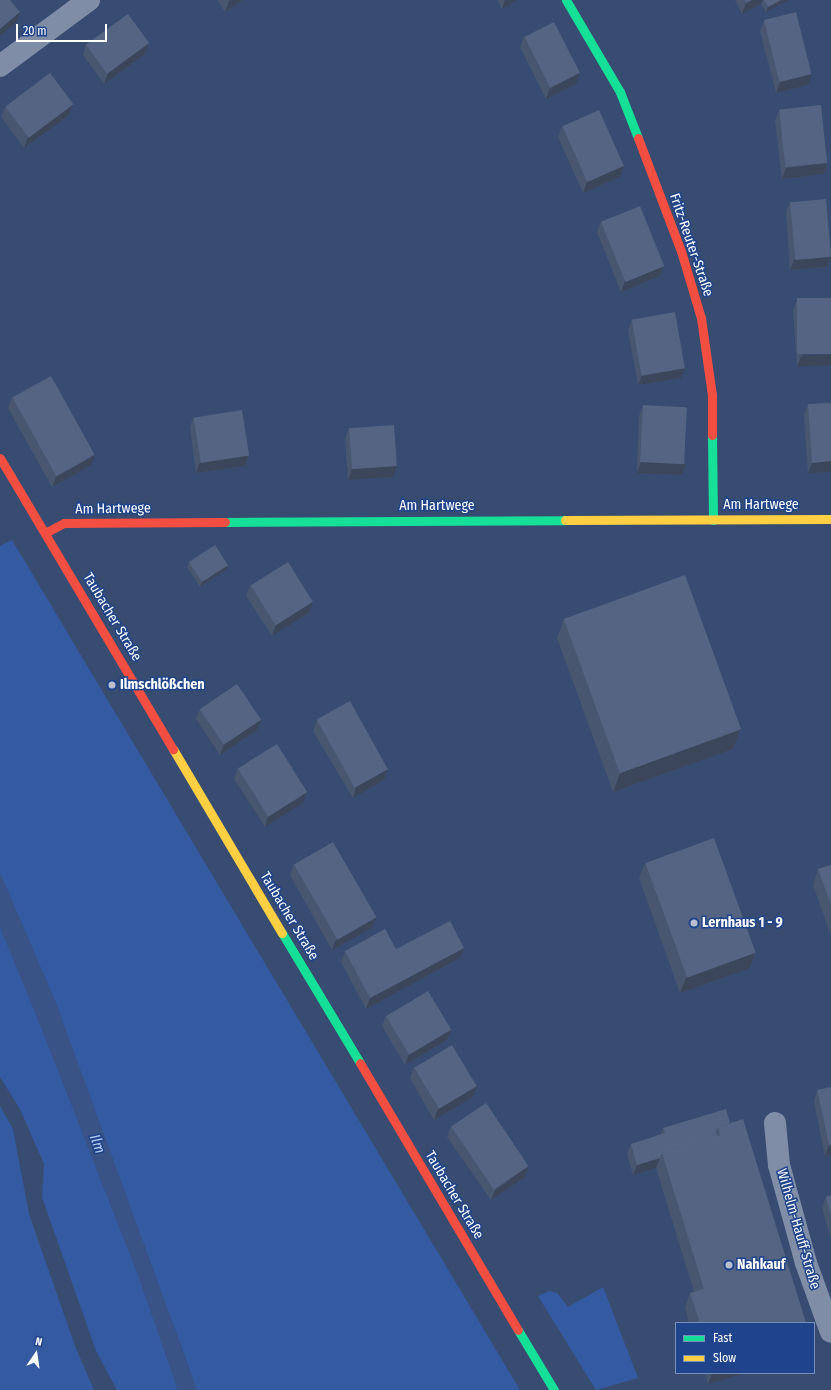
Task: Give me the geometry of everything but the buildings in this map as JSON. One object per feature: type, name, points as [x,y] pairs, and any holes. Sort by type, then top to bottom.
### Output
[{"type":"street","points":[[0,66],[89,0]]},
{"type":"street","name":"Fritz-Reuter-Straße","points":[[566,0],[620,92],[681,251],[701,318],[712,395],[713,520]]},
{"type":"street","name":"Taubacher Straße","points":[[0,458],[554,1390]]},
{"type":"street","name":"Am Hartwege","points":[[45,533],[64,523],[831,519]]},
{"type":"street","name":"Wilhelm-Hauff-Straße","points":[[775,1124],[781,1173],[806,1263],[831,1332]]},
{"type":"shaded area","points":[[12,540],[520,1390],[197,1390],[55,1001],[0,873],[0,546]]},
{"type":"shaded area","points":[[0,927],[36,1014],[139,1277],[178,1390],[117,1390],[96,1351],[42,1197],[44,1164],[20,1109],[0,1077]]},
{"type":"shaded area","points":[[0,1106],[13,1129],[29,1214],[75,1346],[94,1390],[0,1390]]},
{"type":"shaded area","points":[[603,1287],[638,1378],[596,1390],[538,1296],[549,1291],[557,1293],[568,1307]]},
{"type":"water","name":"Ilm","points":[[0,873],[55,1001],[197,1390],[178,1390],[139,1277],[36,1014],[0,927]]},
{"type":"traffic: fast","points":[[566,0],[620,92],[638,138]]},
{"type":"traffic: fast","points":[[712,435],[713,520]]},
{"type":"traffic: fast","points":[[225,522],[565,520]]},
{"type":"traffic: fast","points":[[282,933],[360,1063]]},
{"type":"traffic: fast","points":[[518,1330],[554,1390]]},
{"type":"traffic: slow","points":[[565,520],[831,519]]},
{"type":"traffic: slow","points":[[173,749],[282,933]]},
{"type":"traffic: jam","points":[[638,138],[681,251],[701,318],[712,395],[712,435]]},
{"type":"traffic: jam","points":[[0,458],[173,749]]},
{"type":"traffic: jam","points":[[45,533],[64,523],[225,522]]},
{"type":"traffic: jam","points":[[360,1063],[518,1330]]},
{"type":"place","name":"Ilmschlößchen","points":[[112,685]]},
{"type":"place","name":"Lernhaus 1 - 9","points":[[694,923]]},
{"type":"place","name":"Nahkauf","points":[[729,1265]]}]
